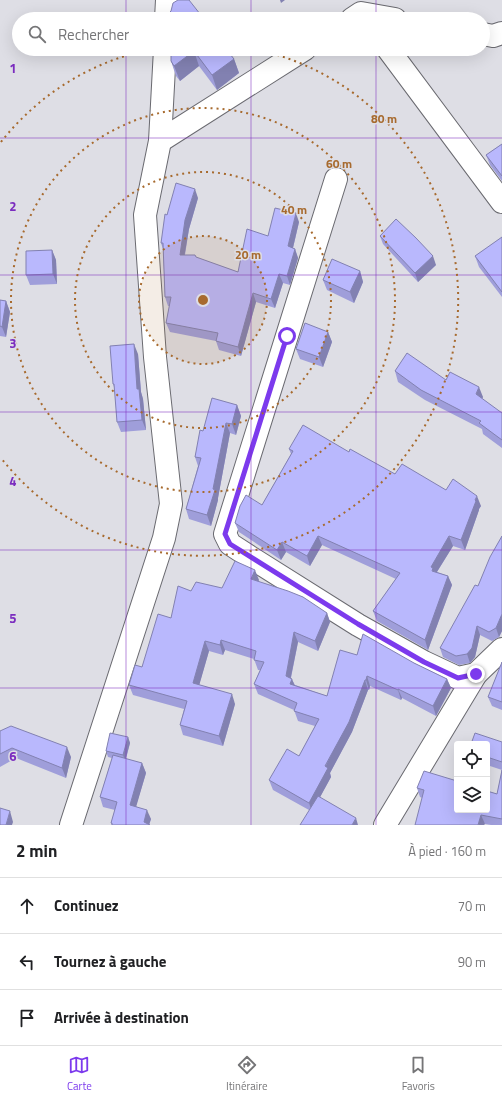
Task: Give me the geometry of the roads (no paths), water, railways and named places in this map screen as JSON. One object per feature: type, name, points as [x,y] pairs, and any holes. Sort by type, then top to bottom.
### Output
[{"type":"street","points":[[166,12],[167,0]]},
{"type":"street","points":[[490,35],[502,33]]},
{"type":"street","points":[[72,825],[164,538],[172,504],[155,357],[145,216],[160,141],[165,56]]},
{"type":"street","points":[[160,141],[294,56]]},
{"type":"street","points":[[393,56],[502,202]]},
{"type":"street","points":[[336,179],[225,534],[230,544],[250,557],[358,624],[424,662],[458,678],[476,674]]},
{"type":"street","points":[[385,825],[476,674],[502,649]]}]
